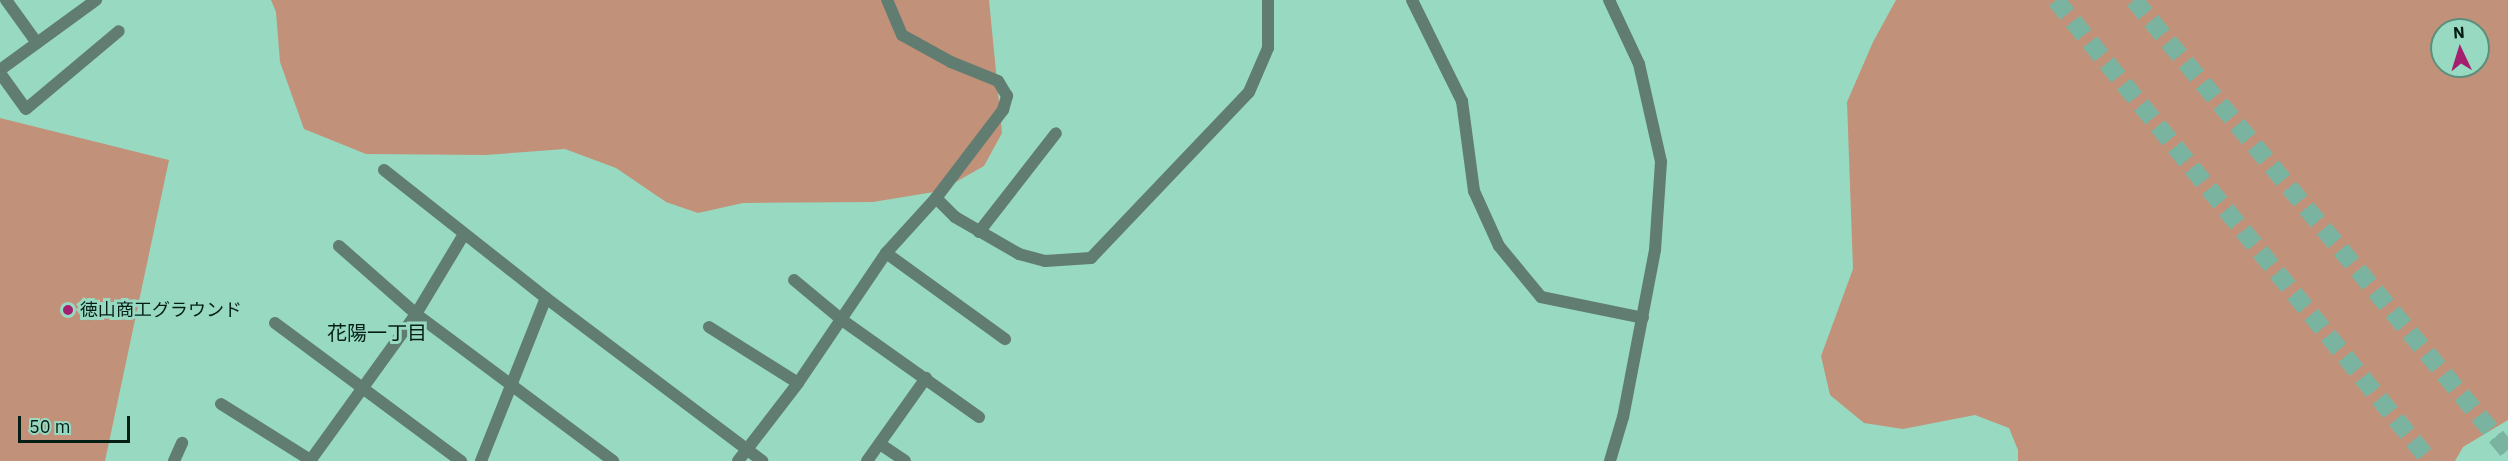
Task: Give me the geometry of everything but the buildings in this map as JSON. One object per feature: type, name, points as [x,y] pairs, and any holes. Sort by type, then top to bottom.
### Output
[{"type":"street","points":[[6,0],[37,43]]},
{"type":"street","points":[[96,0],[0,72],[26,109],[118,31]]},
{"type":"street","points":[[738,461],[798,383],[886,254],[936,198],[1004,110],[1007,96],[998,81],[951,62],[902,35],[887,0]]},
{"type":"street","points":[[936,198],[979,232],[1019,254],[1045,261],[1091,258],[1249,92],[1268,48],[1268,0]]},
{"type":"street","points":[[1412,0],[1461,101],[1474,191],[1499,246],[1540,297],[1643,318]]},
{"type":"street","points":[[1609,0],[1639,64],[1661,162],[1655,250],[1623,417],[1610,461]]},
{"type":"street","points":[[979,232],[1056,133]]},
{"type":"street","points":[[384,170],[546,298],[762,461]]},
{"type":"street","points":[[221,404],[311,461],[360,387],[416,314],[464,234]]},
{"type":"street","points":[[339,246],[416,314],[613,461]]},
{"type":"street","points":[[886,254],[1005,339]]},
{"type":"street","points":[[794,280],[842,320],[979,417]]},
{"type":"street","points":[[481,461],[546,298]]},
{"type":"street","points":[[275,323],[461,461]]},
{"type":"street","points":[[709,327],[798,383]]},
{"type":"street","points":[[867,461],[926,378]]},
{"type":"street","points":[[174,461],[182,443]]},
{"type":"street","points":[[880,444],[904,461]]},
{"type":"shaded area","points":[[271,0],[989,0],[1002,133],[984,166],[940,191],[873,202],[743,203],[698,213],[666,202],[616,168],[565,149],[485,155],[366,154],[304,129],[280,62],[276,12]]},
{"type":"shaded area","points":[[1896,0],[2508,0],[2508,420],[2463,447],[2455,461],[2018,461],[2018,450],[2009,428],[1975,415],[1903,429],[1864,423],[1830,395],[1821,356],[1853,269],[1847,102],[1873,42]]},
{"type":"shaded area","name":"徳山商工グラウンド","points":[[0,118],[169,160],[105,461],[0,461]]},
{"type":"tunnel","points":[[2056,0],[2430,461]]},
{"type":"tunnel","points":[[2134,0],[2508,451]]},
{"type":"place","name":"徳山商工グラウンド","points":[[68,310]]},
{"type":"district","name":"花陽一丁目","points":[[377,332]]}]
